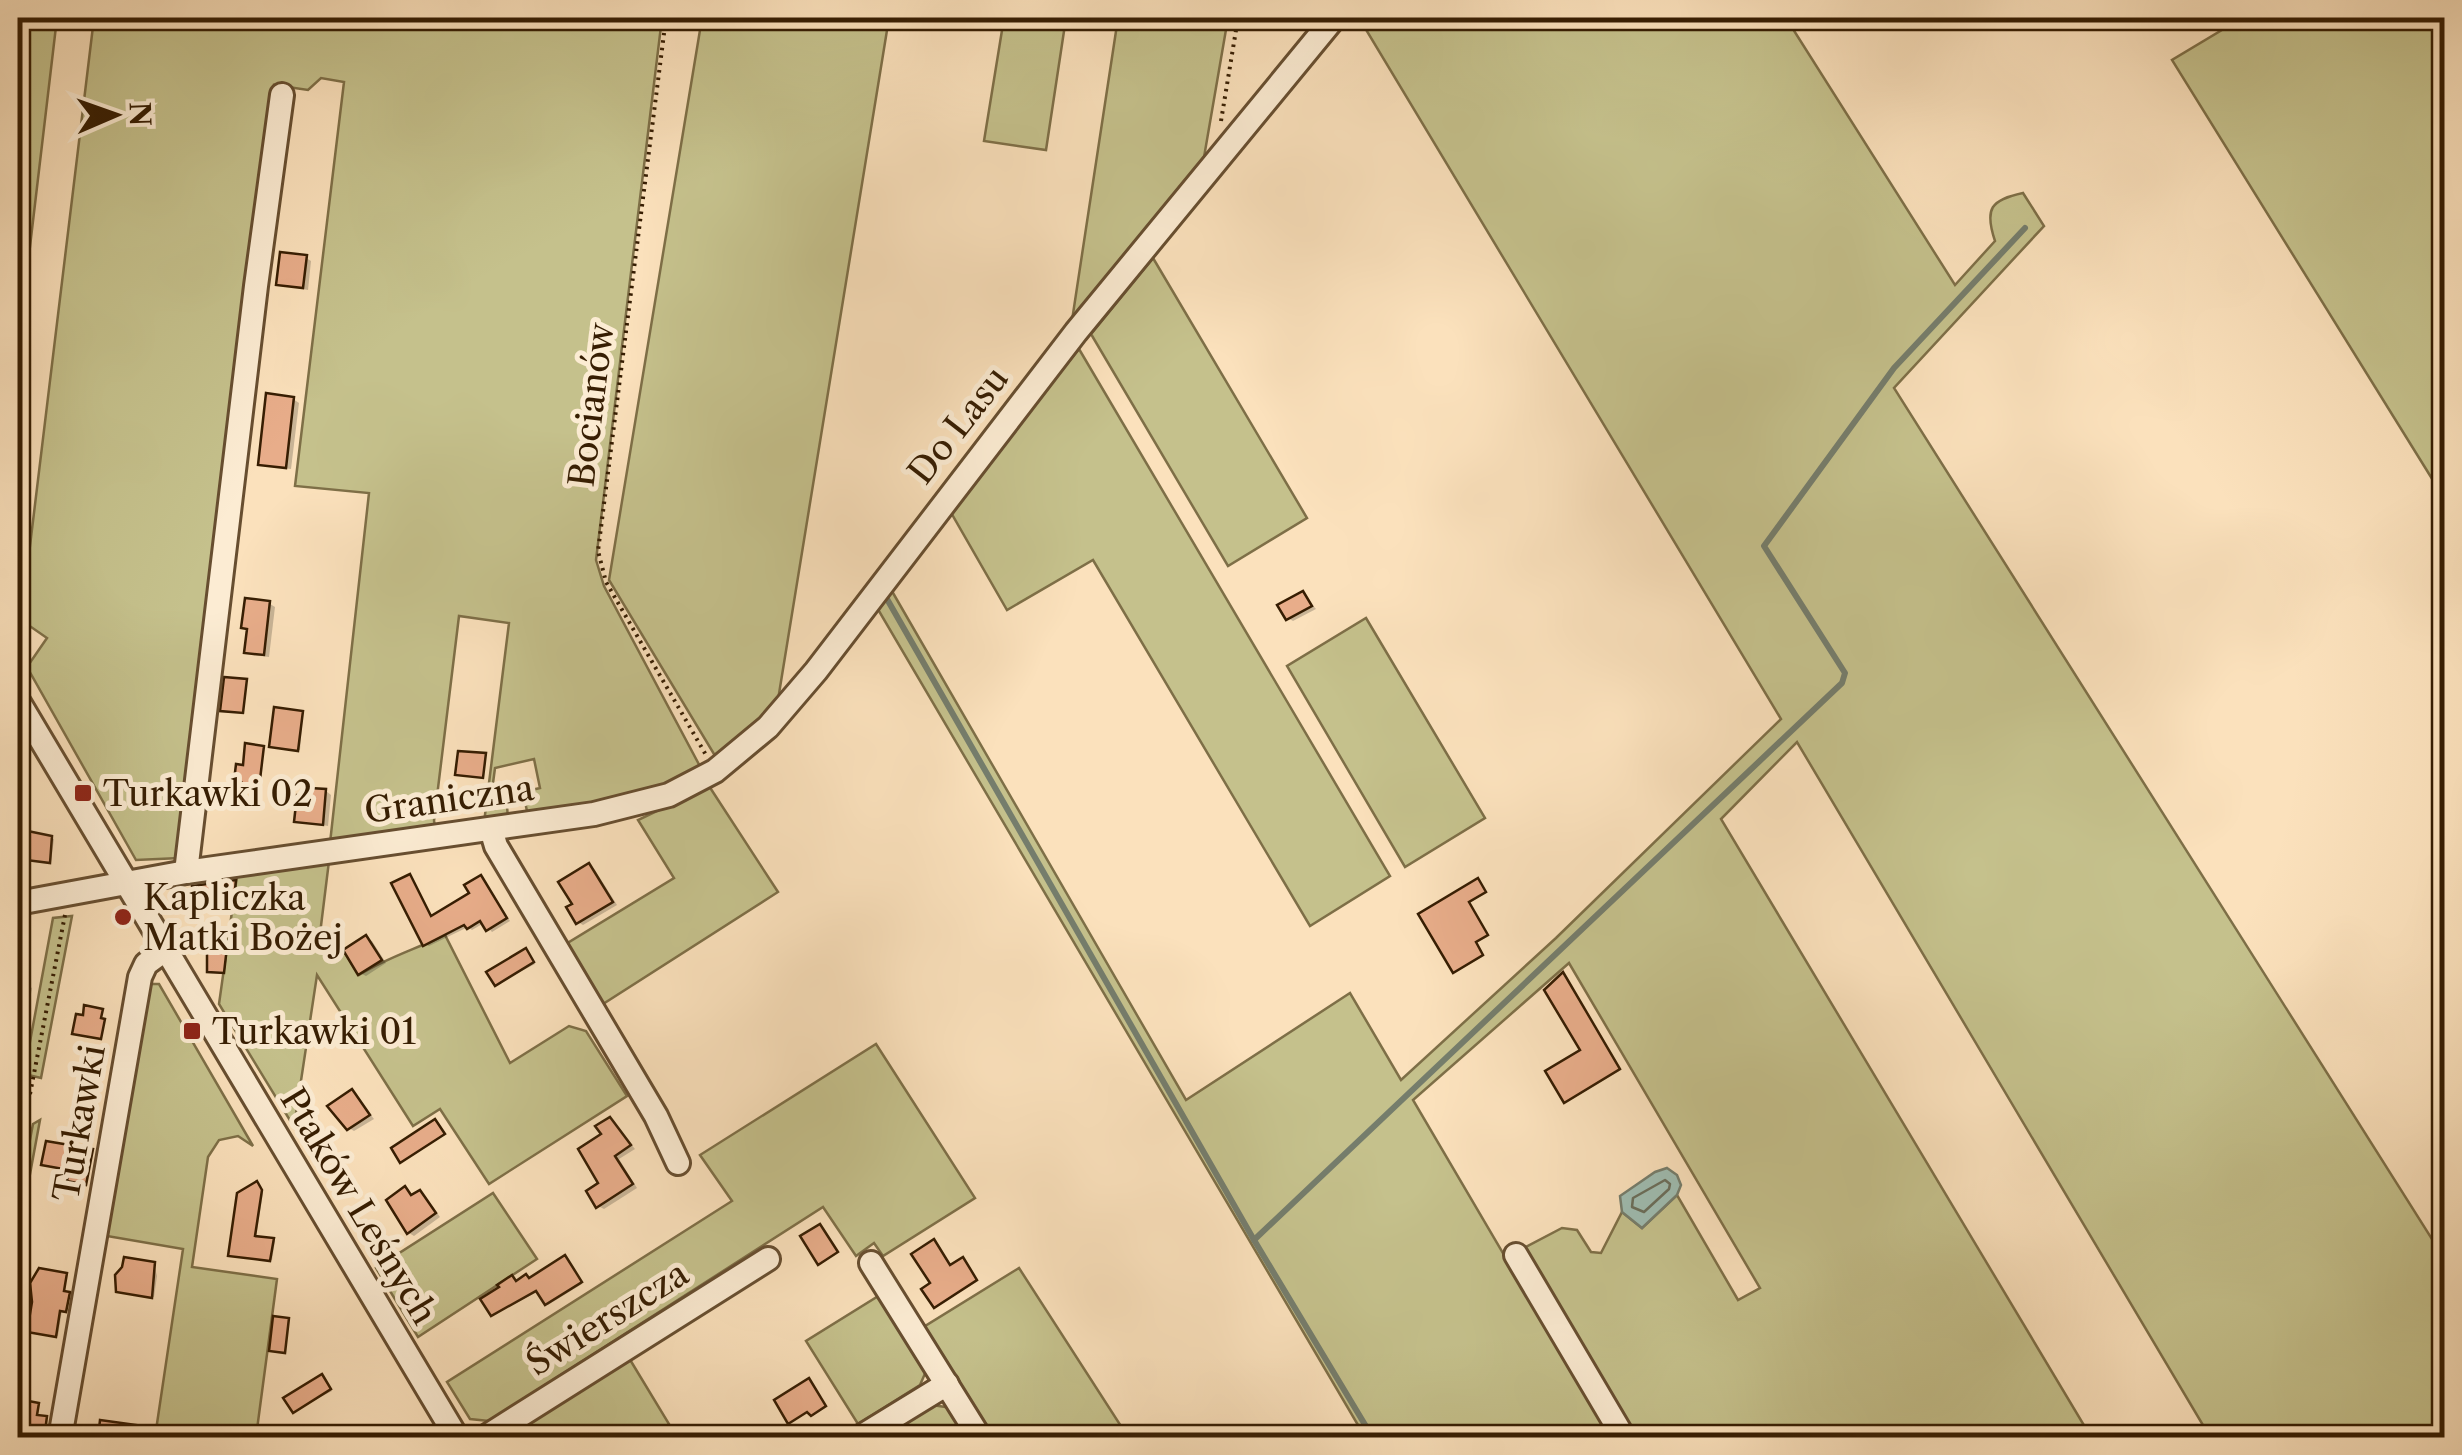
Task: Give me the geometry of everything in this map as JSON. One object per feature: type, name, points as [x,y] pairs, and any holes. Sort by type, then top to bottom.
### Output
[{"type":"street","name":"Do Lasu","points":[[594,814],[669,794],[715,770],[768,727],[816,671],[1076,332],[1334,18]]},
{"type":"street","points":[[186,872],[282,95]]},
{"type":"street","name":"Ptaków Leśnych","points":[[18,701],[457,1438]]},
{"type":"street","name":"Graniczna","points":[[18,903],[186,872],[594,814]]},
{"type":"street","points":[[492,828],[496,846],[656,1116],[678,1163]]},
{"type":"street","name":"Turkawki","points":[[60,1438],[140,977],[146,964],[165,950]]},
{"type":"street","points":[[1516,1255],[1624,1438]]},
{"type":"street","name":"Świerszcza","points":[[484,1438],[768,1259]]},
{"type":"street","points":[[871,1263],[980,1438]]},
{"type":"street","points":[[859,1438],[946,1384]]},
{"type":"path","name":"Bocianów","points":[[666,18],[598,550],[606,582],[715,770]]},
{"type":"path","points":[[1219,130],[1238,18]]},
{"type":"path","points":[[30,1094],[65,920],[66,895]]},
{"type":"shaded area","points":[[22,18],[57,18],[18,348],[18,52]]},
{"type":"shaded area","points":[[94,18],[662,18],[596,560],[604,586],[703,772],[652,794],[528,816],[523,792],[540,788],[534,759],[495,768],[491,798],[506,795],[508,818],[484,823],[509,623],[459,616],[436,829],[330,843],[369,493],[295,486],[344,82],[321,78],[308,90],[274,85],[180,858],[136,860],[27,667],[47,638],[21,620]]},
{"type":"shaded area","points":[[702,18],[889,18],[777,706],[717,759],[609,580]]},
{"type":"shaded area","points":[[1004,18],[1066,18],[1046,150],[984,141]]},
{"type":"shaded area","points":[[1118,18],[1228,18],[1203,163],[1071,327]]},
{"type":"shaded area","points":[[1359,18],[1786,18],[1955,285],[1995,241],[1990,221],[1993,207],[2023,193],[2044,226],[1894,388],[2444,1258],[2444,1437],[2210,1437],[1797,742],[1721,819],[2091,1437],[1633,1437],[1524,1248],[1562,1228],[1577,1230],[1591,1252],[1601,1253],[1622,1212],[1642,1228],[1677,1195],[1738,1300],[1760,1288],[1569,963],[1413,1100],[1611,1437],[1365,1437],[876,606],[889,586],[1186,1100],[1350,993],[1401,1080],[1556,938],[1781,719]]},
{"type":"shaded area","points":[[2242,18],[2444,18],[2444,498],[2172,60]]},
{"type":"shaded area","points":[[1153,258],[1307,518],[1228,566],[1091,334]]},
{"type":"shaded area","points":[[1079,349],[1390,876],[1310,926],[1093,560],[1007,610],[949,509]]},
{"type":"shaded area","points":[[1366,618],[1485,818],[1405,867],[1287,666]]},
{"type":"shaded area","points":[[709,786],[778,892],[603,1004],[566,944],[674,878],[638,820]]},
{"type":"shaded area","points":[[329,861],[318,950],[343,950],[359,975],[445,935],[510,1063],[569,1026],[586,1031],[627,1096],[489,1184],[440,1109],[413,1126],[317,975],[294,1127],[219,1004],[237,876]]},
{"type":"shaded area","points":[[72,916],[41,1078],[24,1074],[53,918]]},
{"type":"shaded area","points":[[146,984],[159,984],[253,1146],[238,1136],[219,1140],[208,1157],[192,1267],[277,1279],[256,1437],[155,1437],[183,1249],[107,1236],[110,1217],[106,1216]]},
{"type":"shaded area","points":[[876,1044],[975,1198],[883,1256],[874,1243],[856,1256],[823,1207],[489,1421],[470,1419],[447,1382],[732,1201],[700,1155]]},
{"type":"shaded area","points":[[40,1120],[18,1239],[18,1202],[33,1124]]},
{"type":"shaded area","points":[[493,1193],[537,1259],[418,1337],[376,1268]]},
{"type":"shaded area","points":[[1019,1268],[1128,1437],[992,1437],[922,1328]]},
{"type":"shaded area","points":[[880,1295],[927,1369],[920,1385],[858,1424],[806,1341]]},
{"type":"shaded area","points":[[629,1358],[669,1424],[647,1437],[505,1438]]},
{"type":"shaded area","points":[[932,1405],[952,1408],[970,1438],[880,1438]]},
{"type":"water","points":[[1667,1168],[1677,1175],[1681,1185],[1677,1195],[1642,1228],[1622,1212],[1620,1196]]},
{"type":"building","points":[[280,252],[307,255],[303,288],[276,285]]},
{"type":"building","points":[[266,393],[294,397],[286,468],[258,465]]},
{"type":"building","points":[[1303,591],[1312,606],[1286,620],[1277,605]]},
{"type":"building","points":[[245,598],[270,601],[264,655],[244,653],[247,629],[241,628]]},
{"type":"building","points":[[224,677],[247,679],[243,713],[220,711]]},
{"type":"building","points":[[274,707],[303,711],[298,751],[269,747]]},
{"type":"building","points":[[245,743],[264,746],[259,788],[234,781],[236,764],[243,765]]},
{"type":"building","points":[[458,751],[486,753],[483,778],[455,775]]},
{"type":"building","points":[[310,788],[326,789],[323,825],[294,822],[297,795],[309,796]]},
{"type":"building","points":[[18,829],[52,836],[50,863],[18,859]]},
{"type":"building","points":[[589,863],[613,902],[576,924],[566,907],[572,904],[558,882]]},
{"type":"building","points":[[410,874],[431,916],[469,893],[464,885],[481,875],[507,918],[486,931],[480,921],[467,929],[464,925],[423,946],[391,883]]},
{"type":"building","points":[[1478,878],[1486,892],[1469,902],[1488,935],[1476,942],[1483,955],[1453,973],[1418,914]]},
{"type":"building","points":[[236,880],[234,899],[207,903],[206,898],[194,900],[192,886]]},
{"type":"building","points":[[366,935],[382,960],[358,975],[343,950]]},
{"type":"building","points":[[207,947],[227,947],[224,973],[207,972]]},
{"type":"building","points":[[526,948],[534,962],[495,986],[486,972]]},
{"type":"building","points":[[1563,972],[1620,1069],[1564,1103],[1545,1071],[1580,1050],[1544,990]]},
{"type":"building","points":[[84,1005],[103,1009],[101,1039],[72,1034],[76,1014],[83,1015]]},
{"type":"building","points":[[352,1089],[370,1115],[347,1130],[327,1106]]},
{"type":"building","points":[[610,1117],[631,1145],[615,1156],[633,1184],[596,1208],[586,1191],[598,1183],[578,1149],[601,1134],[595,1126]]},
{"type":"building","points":[[435,1119],[445,1134],[400,1163],[391,1148]]},
{"type":"building","points":[[46,1141],[93,1149],[86,1185],[67,1181],[69,1170],[41,1165]]},
{"type":"building","points":[[257,1181],[262,1190],[255,1236],[274,1238],[270,1261],[228,1256],[237,1193]]},
{"type":"building","points":[[405,1186],[411,1195],[420,1190],[436,1213],[407,1234],[386,1200]]},
{"type":"building","points":[[820,1224],[838,1252],[818,1265],[800,1236]]},
{"type":"building","points":[[934,1239],[950,1265],[963,1257],[977,1280],[934,1308],[921,1289],[930,1283],[911,1254]]},
{"type":"building","points":[[565,1255],[582,1282],[545,1305],[536,1291],[491,1316],[480,1299],[512,1275],[516,1281],[526,1274],[529,1278]]},
{"type":"building","points":[[124,1257],[155,1262],[152,1298],[116,1292],[115,1275]]},
{"type":"building","points":[[39,1268],[67,1273],[64,1291],[70,1292],[66,1312],[60,1311],[56,1337],[27,1332],[32,1302],[30,1283]]},
{"type":"building","points":[[273,1316],[289,1318],[285,1353],[269,1351]]},
{"type":"building","points":[[322,1374],[331,1389],[293,1413],[283,1398]]},
{"type":"building","points":[[809,1378],[826,1406],[788,1424],[774,1400]]},
{"type":"building","points":[[18,1399],[39,1403],[37,1415],[47,1416],[45,1432],[18,1428]]},
{"type":"building","points":[[100,1420],[158,1428],[157,1438],[98,1438]]},
{"type":"waterway","points":[[1254,1240],[1842,683],[1845,673],[1764,546],[1894,368],[2025,228]]},
{"type":"waterway","points":[[887,599],[1254,1240],[1373,1438]]},
{"type":"place","name":"Turkawki 02","points":[[83,793]]},
{"type":"place","name":"Kapliczka Matki Bożej","points":[[123,917]]},
{"type":"place","name":"Turkawki 01","points":[[192,1031]]}]
